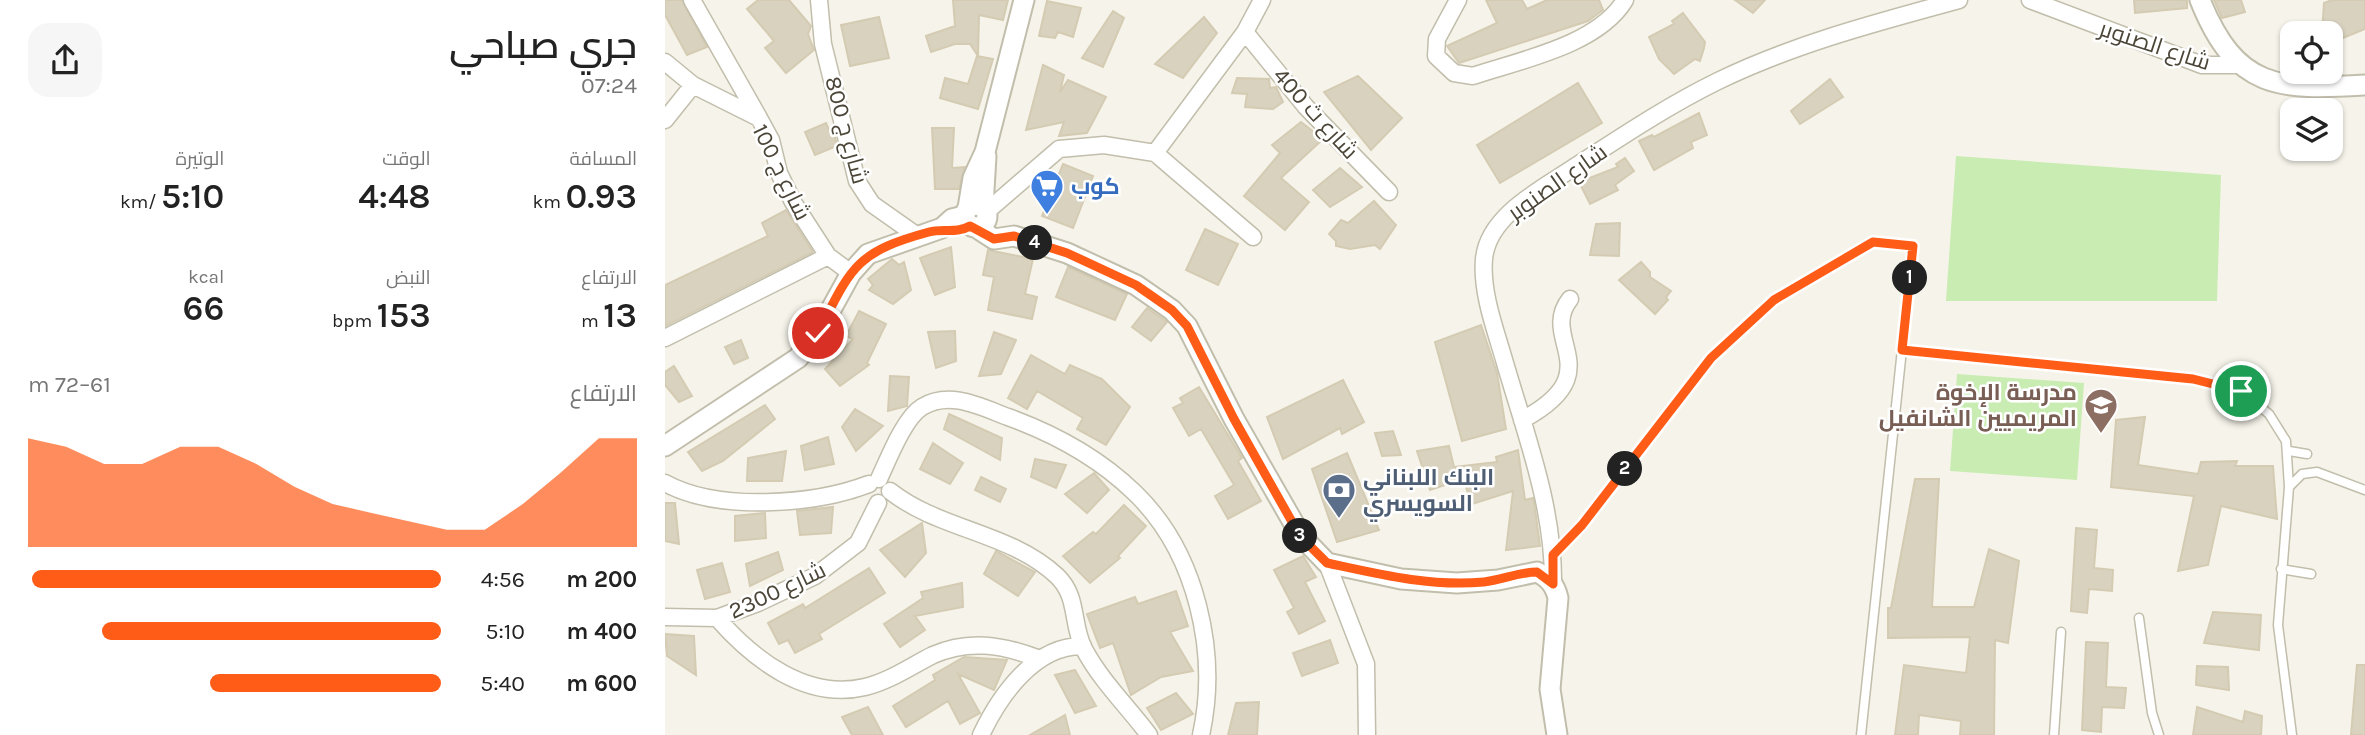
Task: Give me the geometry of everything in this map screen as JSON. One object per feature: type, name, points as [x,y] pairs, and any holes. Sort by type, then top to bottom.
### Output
[{"type":"street","points":[[692,0],[759,118]]},
{"type":"street","name":"شارع ج 800","points":[[819,0],[824,44],[857,181],[872,204],[916,235]]},
{"type":"street","points":[[976,216],[985,152],[1024,0]]},
{"type":"street","points":[[1155,153],[1245,32],[1262,0]]},
{"type":"street","points":[[1458,0],[1437,38],[1436,56],[1454,74],[1473,76],[1585,37],[1610,21],[1625,0]]},
{"type":"street","name":"شارع الصنوبر","points":[[1553,584],[1553,555],[1546,512],[1492,318],[1486,282],[1484,260],[1495,227],[1544,187],[1648,119],[1719,81],[1809,45],[1959,0]]},
{"type":"street","name":"شارع الصنوبر","points":[[2030,0],[2202,65],[2243,65]]},
{"type":"street","points":[[2200,0],[2217,35],[2243,65],[2266,80],[2302,88],[2365,85]]},
{"type":"street","name":"شارع ث 400","points":[[1245,32],[1306,107],[1389,192]]},
{"type":"street","name":"شارع ج 100","points":[[665,62],[693,85],[759,118],[771,140],[784,185],[828,256],[851,274]]},
{"type":"street","points":[[665,120],[693,85]]},
{"type":"street","points":[[976,216],[1059,149],[1104,145],[1155,153],[1253,237]]},
{"type":"street","points":[[665,456],[673,441],[798,358],[818,333],[851,274],[868,254],[942,228],[952,219],[976,216],[1003,224],[1014,236],[1103,268],[1157,298],[1187,326],[1234,419],[1300,536],[1327,563],[1366,664],[1367,735]]},
{"type":"street","points":[[665,338],[828,256]]},
{"type":"street","points":[[1522,419],[1547,406],[1565,384],[1569,367],[1560,320],[1561,310],[1570,299]]},
{"type":"street","name":"شارع 2300","points":[[666,617],[717,618],[758,603],[815,576],[846,554],[869,526],[879,489],[915,412],[933,401],[954,398],[1039,428],[1066,442],[1115,475],[1142,500],[1161,524],[1173,545],[1199,609],[1208,655],[1201,735]]},
{"type":"street","points":[[665,484],[709,497],[750,501],[820,498],[879,489],[1013,548],[1048,568],[1072,596],[1083,646],[1094,666],[1149,735]]},
{"type":"street","points":[[1327,563],[1401,579],[1457,583],[1498,580],[1537,572],[1553,584],[1558,598],[1559,617],[1550,689],[1557,735]]},
{"type":"street","points":[[717,618],[743,647],[775,670],[797,680],[839,690],[866,687],[933,655],[967,645],[1000,646],[1037,658]]},
{"type":"street","points":[[981,735],[1012,688],[1037,658],[1071,646],[1083,646]]},
{"type":"lane","points":[[1553,555],[1582,525],[1711,358],[1774,300],[1873,242],[1913,246],[1861,735]]},
{"type":"lane","points":[[1902,350],[2193,379],[2241,391],[2269,414],[2285,441],[2293,466],[2302,474]]},
{"type":"lane","points":[[2285,441],[2289,487],[2278,625],[2292,735]]},
{"type":"lane","points":[[2289,451],[2307,454]]},
{"type":"lane","points":[[2289,487],[2302,474],[2317,472],[2365,490]]},
{"type":"lane","points":[[2281,569],[2311,575]]},
{"type":"lane","points":[[2139,618],[2152,713],[2158,735]]},
{"type":"lane","points":[[2054,735],[2061,632]]},
{"type":"green space","points":[[1956,156],[2221,175],[2217,301],[1946,301]]},
{"type":"green space","points":[[1957,374],[2084,383],[2077,480],[1950,471]]},
{"type":"building","points":[[665,0],[682,0],[707,47],[687,55],[665,15]]},
{"type":"building","points":[[758,0],[789,0],[811,26],[808,34],[814,50],[786,73],[765,48],[774,41],[747,9]]},
{"type":"building","points":[[953,0],[1008,0],[1003,20],[979,15],[978,56],[970,44],[955,44],[931,52],[926,36],[955,26]]},
{"type":"building","points":[[1486,0],[1522,0],[1527,9],[1547,0],[1599,0],[1603,10],[1588,21],[1459,63],[1447,46],[1497,23]]},
{"type":"building","points":[[1735,0],[1765,0],[1753,13]]},
{"type":"building","points":[[2134,0],[2187,0],[2187,8],[2135,13]]},
{"type":"building","points":[[2214,0],[2241,0],[2245,12],[2222,18]]},
{"type":"building","points":[[2332,0],[2365,0],[2365,29],[2343,38],[2343,21],[2323,21],[2324,3]]},
{"type":"building","points":[[1047,1],[1081,8],[1073,37],[1058,32],[1055,38],[1039,36]]},
{"type":"building","points":[[1113,11],[1124,18],[1103,67],[1082,58]]},
{"type":"building","points":[[1683,13],[1705,42],[1700,61],[1695,59],[1674,74],[1659,59],[1649,37],[1674,24],[1672,21]]},
{"type":"building","points":[[879,17],[889,58],[850,66],[841,25]]},
{"type":"building","points":[[1204,17],[1217,33],[1183,78],[1155,64]]},
{"type":"building","points":[[977,56],[993,59],[978,109],[940,98],[945,78],[968,84]]},
{"type":"building","points":[[1043,65],[1064,75],[1060,92],[1068,80],[1106,97],[1087,133],[1059,136],[1064,122],[1026,130]]},
{"type":"building","points":[[1358,76],[1402,118],[1371,150],[1324,92]]},
{"type":"building","points":[[1237,78],[1269,79],[1270,88],[1276,87],[1283,102],[1273,109],[1245,107],[1247,94],[1232,93]]},
{"type":"building","points":[[1830,79],[1843,97],[1800,124],[1791,111]]},
{"type":"building","points":[[1578,83],[1602,123],[1500,183],[1477,145]]},
{"type":"building","points":[[1699,113],[1707,135],[1691,142],[1693,148],[1654,170],[1639,141],[1652,135],[1654,137]]},
{"type":"building","points":[[1301,122],[1323,139],[1281,178],[1309,202],[1285,230],[1244,196],[1280,153],[1272,145]]},
{"type":"building","points":[[826,123],[829,130],[833,128],[837,146],[815,155],[805,132]]},
{"type":"building","points":[[932,128],[954,128],[952,168],[965,167],[959,189],[935,189]]},
{"type":"building","points":[[1625,158],[1634,171],[1615,185],[1618,190],[1590,204],[1579,182],[1618,167],[1616,164]]},
{"type":"building","points":[[1063,164],[1093,176],[1073,228],[1042,216]]},
{"type":"building","points":[[1340,168],[1362,187],[1330,207],[1313,190]]},
{"type":"building","points":[[1374,201],[1396,225],[1380,249],[1375,245],[1350,249],[1336,246],[1336,241],[1329,234],[1341,220],[1348,223]]},
{"type":"building","points":[[786,210],[813,252],[665,326],[665,285],[768,236],[762,223]]},
{"type":"building","points":[[1620,223],[1619,256],[1590,255],[1596,224]]},
{"type":"building","points":[[1205,229],[1238,244],[1218,285],[1186,270]]},
{"type":"building","points":[[951,247],[955,287],[935,295],[920,258]]},
{"type":"building","points":[[988,250],[1033,259],[1025,294],[1037,297],[1032,319],[988,310],[994,277],[983,275]]},
{"type":"building","points":[[892,259],[899,265],[904,262],[911,290],[893,304],[869,290],[873,285],[868,279]]},
{"type":"building","points":[[1641,262],[1650,272],[1650,277],[1671,291],[1666,297],[1668,300],[1655,314],[1619,280]]},
{"type":"building","points":[[1068,267],[1127,294],[1115,320],[1056,297]]},
{"type":"building","points":[[1147,308],[1167,322],[1151,341],[1132,327]]},
{"type":"building","points":[[859,311],[886,324],[867,363],[869,365],[840,386],[825,369],[853,339],[846,336]]},
{"type":"building","points":[[1481,325],[1497,373],[1506,429],[1462,441],[1435,342]]},
{"type":"building","points":[[955,331],[956,361],[936,368],[928,332]]},
{"type":"building","points":[[994,332],[1016,340],[1001,374],[979,376]]},
{"type":"building","points":[[741,340],[748,358],[734,364],[725,347]]},
{"type":"building","points":[[1031,355],[1065,374],[1070,365],[1102,379],[1130,407],[1106,445],[1077,429],[1083,418],[1037,391],[1027,409],[1008,398]]},
{"type":"building","points":[[674,366],[692,396],[679,402],[665,385],[665,372]]},
{"type":"building","points":[[890,376],[909,377],[907,406],[888,411]]},
{"type":"building","points":[[1343,380],[1364,422],[1342,434],[1340,428],[1283,459],[1267,417]]},
{"type":"building","points":[[1199,387],[1242,458],[1238,461],[1261,501],[1228,519],[1215,496],[1234,485],[1201,429],[1189,436],[1173,408],[1183,403],[1180,398]]},
{"type":"building","points":[[765,405],[775,419],[723,461],[702,471],[688,452]]},
{"type":"building","points":[[855,409],[883,426],[856,451],[842,427]]},
{"type":"building","points":[[949,414],[1002,438],[1000,460],[944,429]]},
{"type":"building","points":[[2145,417],[2138,465],[2198,474],[2201,462],[2237,461],[2235,466],[2273,466],[2277,519],[2221,506],[2208,565],[2178,571],[2194,496],[2111,487],[2116,420]]},
{"type":"building","points":[[1393,431],[1401,455],[1382,456],[1375,433]]},
{"type":"building","points":[[828,437],[834,464],[805,470],[801,446]]},
{"type":"building","points":[[933,443],[963,463],[950,484],[920,469]]},
{"type":"building","points":[[1449,446],[1454,467],[1497,462],[1496,457],[1518,450],[1525,500],[1533,498],[1540,546],[1506,550],[1513,491],[1472,504],[1463,479],[1430,490],[1417,451]]},
{"type":"building","points":[[786,451],[782,481],[747,481],[748,458]]},
{"type":"building","points":[[1347,453],[1379,530],[1337,542],[1312,469]]},
{"type":"building","points":[[1035,459],[1066,465],[1056,488],[1031,477]]},
{"type":"building","points":[[1094,473],[1109,490],[1087,513],[1065,494]]},
{"type":"building","points":[[981,477],[1006,489],[1000,502],[975,490]]},
{"type":"building","points":[[1915,479],[1939,479],[1932,607],[1974,607],[1989,549],[2019,561],[2008,643],[1995,640],[1994,735],[1960,735],[1961,721],[1919,715],[1918,735],[1895,735],[1904,665],[1966,673],[1970,637],[1888,638],[1888,608],[1891,608]]},
{"type":"building","points":[[665,503],[675,503],[679,544],[665,541]]},
{"type":"building","points":[[1124,505],[1146,526],[1118,556],[1120,558],[1090,583],[1063,556],[1093,532],[1096,534]]},
{"type":"building","points":[[833,507],[831,533],[800,535],[797,511]]},
{"type":"building","points":[[765,513],[766,538],[735,541],[735,516]]},
{"type":"building","points":[[922,523],[926,553],[905,577],[880,550]]},
{"type":"building","points":[[2076,528],[2097,530],[2094,568],[2113,570],[2112,591],[2089,589],[2087,613],[2071,611]]},
{"type":"building","points":[[996,551],[1035,572],[1018,596],[984,574]]},
{"type":"building","points":[[778,552],[783,570],[750,586],[746,564]]},
{"type":"building","points":[[1303,556],[1316,577],[1305,582],[1325,621],[1299,634],[1287,612],[1294,608],[1274,570]]},
{"type":"building","points":[[722,563],[730,592],[705,599],[697,570]]},
{"type":"building","points":[[869,568],[885,593],[819,634],[822,639],[795,653],[788,640],[779,644],[768,623],[803,604],[805,608]]},
{"type":"building","points":[[962,583],[963,607],[915,616],[925,630],[900,647],[884,624],[923,598],[921,592]]},
{"type":"building","points":[[1176,591],[1188,626],[1170,632],[1193,671],[1161,677],[1131,695],[1113,643],[1100,648],[1087,614],[1135,597],[1138,604]]},
{"type":"building","points":[[2213,612],[2261,615],[2259,650],[2204,643]]},
{"type":"building","points":[[665,634],[694,636],[696,675],[667,656]]},
{"type":"building","points":[[1330,640],[1338,663],[1302,676],[1293,653]]},
{"type":"building","points":[[2086,642],[2108,643],[2106,687],[2126,688],[2124,708],[2102,707],[2101,732],[2082,730]]},
{"type":"building","points":[[964,657],[1007,660],[994,690],[958,674],[980,713],[960,724],[948,701],[906,727],[893,706],[935,680],[933,675]]},
{"type":"building","points":[[2357,665],[2365,665],[2365,735],[2351,735]]},
{"type":"building","points":[[2197,666],[2228,667],[2229,690],[2196,685]]},
{"type":"building","points":[[1075,670],[1096,706],[1075,713],[1055,675]]},
{"type":"building","points":[[1176,693],[1193,714],[1161,730],[1147,708]]},
{"type":"building","points":[[1259,702],[1257,735],[1228,735],[1236,703]]},
{"type":"building","points":[[868,707],[883,735],[852,735],[842,717]]},
{"type":"building","points":[[2197,707],[2243,722],[2245,711],[2262,716],[2261,735],[2193,735]]},
{"type":"building","points":[[1065,715],[1070,735],[1030,735]]},
{"type":"place","name":"كوب","points":[[1047,216]]},
{"type":"place","name":"مدرسة الإخوة المريميين الشانفيل","points":[[2101,435]]},
{"type":"place","name":"البنك اللبناني السويسري","points":[[1339,520]]},
{"type":"route","points":[[818,333],[858,263],[879,248],[916,235],[942,228],[949,231],[964,230],[970,226],[994,239],[1014,236],[1067,253],[1103,268],[1157,298],[1187,326],[1234,419],[1300,536],[1318,556],[1327,563],[1401,579],[1457,583],[1498,580],[1537,572],[1553,584],[1553,555],[1582,525],[1711,358],[1774,300],[1873,242],[1913,246],[1902,350],[2193,379],[2241,391]]}]
